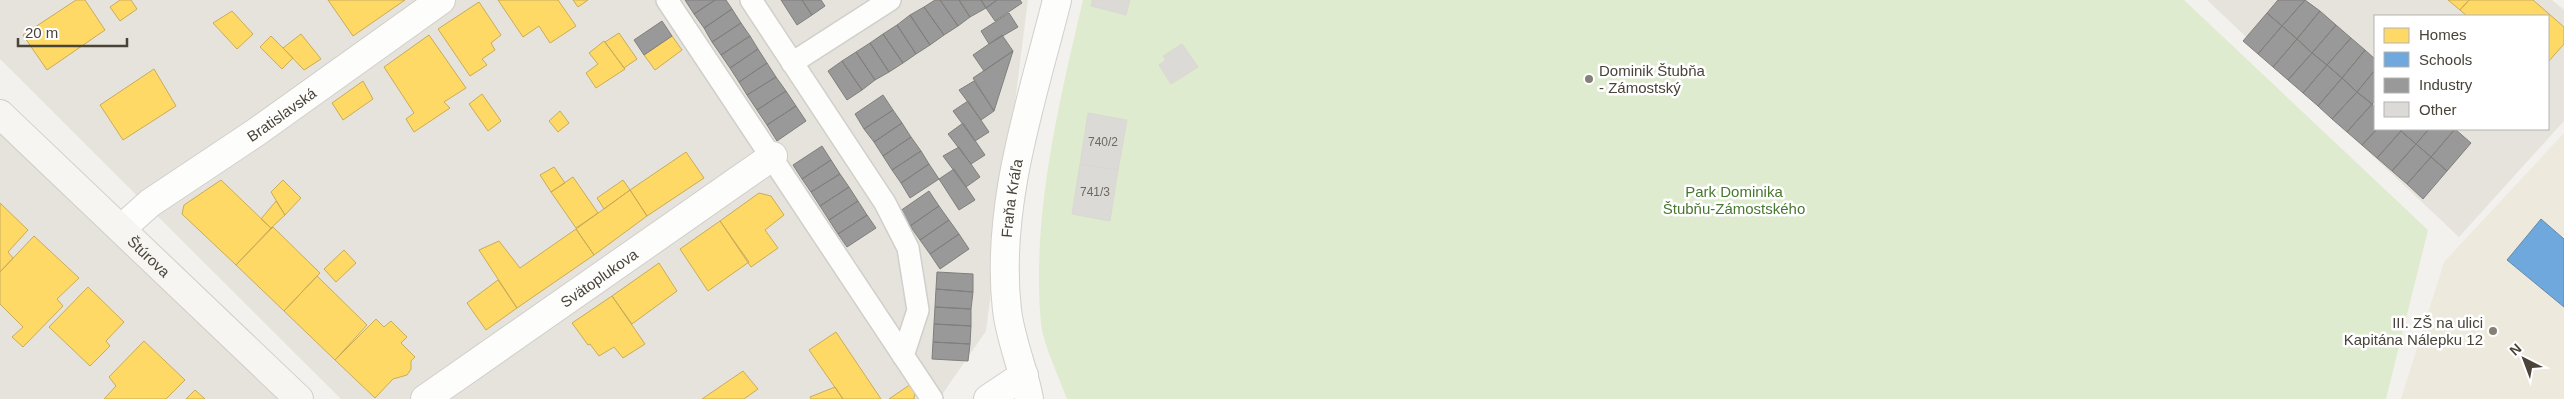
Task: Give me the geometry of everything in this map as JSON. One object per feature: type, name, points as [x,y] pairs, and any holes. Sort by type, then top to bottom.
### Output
[{"type":"main road","name":"Štúrova","points":[[0,114],[122,228],[299,399]]},
{"type":"street","name":"Bratislavská","points":[[122,228],[150,203],[255,133],[441,0]]},
{"type":"street","name":"Fraňa Kráľa","points":[[1027,387],[1007,311],[1006,248],[1012,195],[1022,139],[1057,0]]},
{"type":"street","name":"Svätoplukova","points":[[425,399],[772,156]]},
{"type":"street","points":[[988,399],[1027,387]]},
{"type":"lane","points":[[667,0],[932,399]]},
{"type":"lane","points":[[751,0],[885,203],[908,248],[918,310],[904,356]]},
{"type":"lane","points":[[792,63],[890,0]]},
{"type":"shaded area","points":[[0,0],[1028,0],[986,331],[939,399],[341,399],[0,59]]},
{"type":"shaded area","points":[[2207,0],[2552,0],[2564,10],[2564,121],[2459,237]]},
{"type":"shaded area","points":[[0,133],[279,399],[0,399]]},
{"type":"shaded area","name":"III. ZŠ na ulici Kapitána Nálepku 12","points":[[2564,133],[2564,399],[2401,399],[2444,262]]},
{"type":"green space","name":"Park Dominika Štubňu-Zámostského","points":[[1083,0],[2184,0],[2428,230],[2386,399],[1067,399],[1042,331],[1039,283],[1040,243],[1049,160]]},
{"type":"building: Homes","points":[[76,0],[85,0],[105,30],[47,70],[23,35]]},
{"type":"building: Homes","points":[[120,0],[131,0],[137,9],[120,21],[110,7]]},
{"type":"building: Homes","points":[[328,0],[405,0],[353,36]]},
{"type":"building: Homes","points":[[498,0],[558,0],[576,26],[550,43],[539,26],[523,37]]},
{"type":"building: Homes","points":[[573,0],[588,0],[578,7]]},
{"type":"building: Homes","points":[[2448,0],[2469,0],[2460,10]]},
{"type":"building: Homes","points":[[2469,0],[2533,0],[2564,27],[2564,44],[2549,61],[2549,15],[2466,15],[2460,10]]},
{"type":"building: Homes","points":[[479,2],[501,35],[491,43],[495,50],[482,59],[487,65],[470,76],[438,29]]},
{"type":"building: Homes","points":[[232,11],[253,34],[237,49],[213,23]]},
{"type":"building: Homes","points":[[619,33],[637,59],[624,68],[605,42]]},
{"type":"building: Homes","points":[[301,34],[321,59],[304,70],[283,48]]},
{"type":"building: Homes","points":[[429,35],[466,88],[444,102],[450,108],[414,132],[406,119],[414,113],[384,67]]},
{"type":"building: Homes","points":[[271,36],[293,58],[282,69],[260,47]]},
{"type":"building: Homes","points":[[672,36],[682,50],[655,70],[644,55]]},
{"type":"building: Homes","points":[[604,41],[625,69],[596,88],[586,73],[598,64],[589,53]]},
{"type":"building: Homes","points":[[154,69],[176,106],[123,140],[100,105]]},
{"type":"building: Homes","points":[[363,81],[373,99],[343,120],[332,103]]},
{"type":"building: Homes","points":[[482,94],[501,121],[488,131],[469,104]]},
{"type":"building: Homes","points":[[560,111],[569,123],[558,132],[549,121]]},
{"type":"building: Homes","points":[[686,152],[704,178],[647,216],[630,190]]},
{"type":"building: Homes","points":[[554,167],[565,183],[551,192],[540,175]]},
{"type":"building: Homes","points":[[573,177],[598,213],[576,228],[551,192]]},
{"type":"building: Homes","points":[[221,180],[271,228],[236,265],[182,214],[184,205]]},
{"type":"building: Homes","points":[[283,180],[301,198],[285,215],[271,192]]},
{"type":"building: Homes","points":[[623,180],[630,190],[604,209],[597,198]]},
{"type":"building: Homes","points":[[630,190],[647,216],[594,255],[576,229]]},
{"type":"building: Homes","points":[[759,193],[771,196],[784,215],[765,230],[778,248],[751,267],[720,221]]},
{"type":"building: Homes","points":[[276,201],[285,215],[271,228],[261,219]]},
{"type":"building: Homes","points":[[0,203],[28,230],[8,252],[13,258],[0,272]]},
{"type":"building: Homes","points":[[720,221],[749,262],[708,291],[680,249]]},
{"type":"building: Homes","points":[[273,227],[320,273],[284,311],[236,265]]},
{"type":"building: Homes","points":[[576,229],[594,255],[517,308],[479,250],[499,241],[520,268]]},
{"type":"building: Homes","points":[[34,236],[79,278],[57,299],[63,306],[23,347],[12,337],[23,327],[0,304],[0,272]]},
{"type":"building: Homes","points":[[344,250],[356,263],[336,282],[324,269]]},
{"type":"building: Homes","points":[[659,263],[677,291],[632,324],[612,296]]},
{"type":"building: Homes","points":[[317,276],[367,325],[335,360],[284,311]]},
{"type":"building: Homes","points":[[498,280],[517,308],[486,330],[467,303]]},
{"type":"building: Homes","points":[[88,287],[124,322],[106,341],[110,346],[90,366],[49,327]]},
{"type":"building: Homes","points":[[612,296],[645,344],[623,358],[614,347],[599,356],[590,344],[588,345],[572,323]]},
{"type":"building: Homes","points":[[376,319],[384,327],[391,321],[407,337],[401,343],[415,357],[411,361],[411,369],[407,375],[393,379],[375,398],[335,360]]},
{"type":"building: Homes","points":[[836,332],[881,399],[843,399],[809,350]]},
{"type":"building: Homes","points":[[144,341],[185,380],[166,399],[104,399],[116,386],[109,377]]},
{"type":"building: Homes","points":[[743,371],[758,389],[744,399],[702,399]]},
{"type":"building: Homes","points":[[911,384],[915,391],[914,399],[889,399]]},
{"type":"building: Homes","points":[[835,387],[843,399],[811,399],[810,397]]},
{"type":"building: Homes","points":[[195,390],[205,399],[186,399]]},
{"type":"building: Schools","points":[[2541,219],[2564,239],[2564,307],[2507,260]]},
{"type":"building: Industry","points":[[685,0],[715,0],[694,14]]},
{"type":"building: Industry","points":[[715,0],[726,0],[732,9],[704,28],[694,14]]},
{"type":"building: Industry","points":[[781,0],[802,0],[812,15],[797,25]]},
{"type":"building: Industry","points":[[802,0],[821,0],[825,6],[812,15]]},
{"type":"building: Industry","points":[[935,0],[940,0],[958,26],[944,35],[924,7]]},
{"type":"building: Industry","points":[[940,0],[959,0],[970,17],[958,26]]},
{"type":"building: Industry","points":[[959,0],[981,0],[986,8],[970,17]]},
{"type":"building: Industry","points":[[981,0],[997,0],[986,8]]},
{"type":"building: Industry","points":[[997,0],[1020,0],[1022,3],[995,21],[986,8]]},
{"type":"building: Industry","points":[[2278,0],[2305,0],[2282,26],[2267,13]]},
{"type":"building: Industry","points":[[2305,0],[2320,11],[2297,39],[2282,26]]},
{"type":"building: Industry","points":[[924,7],[944,35],[930,45],[910,15]]},
{"type":"building: Industry","points":[[732,9],[741,23],[712,42],[704,28]]},
{"type":"building: Industry","points":[[2320,11],[2336,25],[2312,53],[2297,39]]},
{"type":"building: Industry","points":[[1009,13],[1018,27],[989,44],[981,31]]},
{"type":"building: Industry","points":[[2267,13],[2282,26],[2258,54],[2243,41]]},
{"type":"building: Industry","points":[[910,15],[930,45],[916,54],[897,25]]},
{"type":"building: Industry","points":[[662,21],[672,36],[644,55],[634,40]]},
{"type":"building: Industry","points":[[741,23],[750,36],[721,55],[712,42]]},
{"type":"building: Industry","points":[[897,25],[916,54],[903,63],[883,34]]},
{"type":"building: Industry","points":[[2336,25],[2351,38],[2327,65],[2312,53]]},
{"type":"building: Industry","points":[[2282,26],[2297,39],[2273,67],[2258,54]]},
{"type":"building: Industry","points":[[883,34],[903,63],[889,72],[870,43]]},
{"type":"building: Industry","points":[[1002,35],[1013,51],[984,71],[973,55]]},
{"type":"building: Industry","points":[[750,36],[758,49],[730,68],[721,55]]},
{"type":"building: Industry","points":[[2351,38],[2365,50],[2342,78],[2327,65]]},
{"type":"building: Industry","points":[[2297,39],[2312,53],[2288,80],[2273,67]]},
{"type":"building: Industry","points":[[870,43],[889,72],[875,80],[856,52]]},
{"type":"building: Industry","points":[[758,49],[767,63],[739,82],[730,68]]},
{"type":"building: Industry","points":[[2365,50],[2374,58],[2374,71],[2357,92],[2342,78]]},
{"type":"building: Industry","points":[[1013,51],[994,111],[973,78]]},
{"type":"building: Industry","points":[[856,52],[875,80],[862,90],[842,61]]},
{"type":"building: Industry","points":[[2312,53],[2327,65],[2303,93],[2288,80]]},
{"type":"building: Industry","points":[[842,61],[862,90],[847,100],[828,71]]},
{"type":"building: Industry","points":[[767,63],[776,77],[747,95],[739,82]]},
{"type":"building: Industry","points":[[2327,65],[2342,78],[2318,106],[2303,93]]},
{"type":"building: Industry","points":[[2374,71],[2374,102],[2372,104],[2357,92]]},
{"type":"building: Industry","points":[[776,77],[786,91],[757,110],[747,95]]},
{"type":"building: Industry","points":[[2342,78],[2357,92],[2332,119],[2318,106]]},
{"type":"building: Industry","points":[[974,81],[994,111],[981,120],[959,90]]},
{"type":"building: Industry","points":[[786,91],[796,106],[767,125],[757,110]]},
{"type":"building: Industry","points":[[2357,92],[2372,104],[2347,132],[2332,119]]},
{"type":"building: Industry","points":[[883,95],[893,110],[864,129],[855,114]]},
{"type":"building: Industry","points":[[968,101],[989,132],[975,141],[953,111]]},
{"type":"building: Industry","points":[[2372,104],[2374,107],[2374,130],[2376,130],[2362,145],[2347,132]]},
{"type":"building: Industry","points":[[796,106],[806,121],[777,141],[767,125]]},
{"type":"building: Industry","points":[[893,110],[902,123],[874,142],[864,129]]},
{"type":"building: Industry","points":[[902,123],[911,137],[883,156],[874,142]]},
{"type":"building: Industry","points":[[963,123],[985,155],[971,164],[948,134]]},
{"type":"building: Industry","points":[[2376,130],[2401,131],[2377,158],[2362,145]]},
{"type":"building: Industry","points":[[2402,130],[2428,130],[2416,144]]},
{"type":"building: Industry","points":[[2428,130],[2454,130],[2431,157],[2416,144]]},
{"type":"building: Industry","points":[[2454,130],[2471,143],[2447,171],[2431,157]]},
{"type":"building: Industry","points":[[2401,131],[2416,144],[2392,171],[2377,158]]},
{"type":"building: Industry","points":[[911,137],[921,151],[892,170],[883,156]]},
{"type":"building: Industry","points":[[2416,144],[2431,157],[2407,184],[2392,171]]},
{"type":"building: Industry","points":[[822,146],[831,160],[802,179],[793,165]]},
{"type":"building: Industry","points":[[959,147],[980,177],[966,187],[943,156]]},
{"type":"building: Industry","points":[[921,151],[929,164],[901,183],[892,170]]},
{"type":"building: Industry","points":[[2431,157],[2447,171],[2423,199],[2407,184]]},
{"type":"building: Industry","points":[[831,160],[840,174],[811,192],[802,179]]},
{"type":"building: Industry","points":[[929,164],[939,179],[910,198],[901,183]]},
{"type":"building: Industry","points":[[954,169],[975,200],[959,210],[939,179]]},
{"type":"building: Industry","points":[[840,174],[849,187],[820,206],[811,192]]},
{"type":"building: Industry","points":[[849,187],[858,201],[829,220],[820,206]]},
{"type":"building: Industry","points":[[929,191],[939,206],[910,226],[900,211]]},
{"type":"building: Industry","points":[[858,201],[867,215],[838,234],[829,220]]},
{"type":"building: Industry","points":[[939,206],[949,220],[920,240],[910,226]]},
{"type":"building: Industry","points":[[867,215],[876,228],[847,247],[838,234]]},
{"type":"building: Industry","points":[[949,220],[959,234],[930,254],[920,240]]},
{"type":"building: Industry","points":[[959,234],[969,249],[940,269],[930,254]]},
{"type":"building: Industry","points":[[937,272],[973,274],[973,292],[936,289]]},
{"type":"building: Industry","points":[[936,289],[973,292],[971,309],[935,307]]},
{"type":"building: Industry","points":[[935,307],[971,309],[971,326],[934,324]]},
{"type":"building: Industry","points":[[934,324],[971,326],[970,344],[933,342]]},
{"type":"building: Industry","points":[[933,342],[970,344],[968,361],[932,359]]},
{"type":"building: Other","points":[[1092,0],[1130,0],[1126,15],[1091,6]]},
{"type":"building: Other","points":[[1182,44],[1198,67],[1171,84],[1159,65],[1166,60],[1163,56]]},
{"type":"building: Other","points":[[1088,113],[1127,120],[1118,170],[1080,164]]},
{"type":"building: Other","points":[[1080,164],[1118,170],[1110,221],[1072,214]]},
{"type":"place","name":"Dominik Štubňa - Zámostský","points":[[1589,79]]},
{"type":"place","name":"III. ZŠ na ulici Kapitána Nálepku 12","points":[[2493,331]]}]
